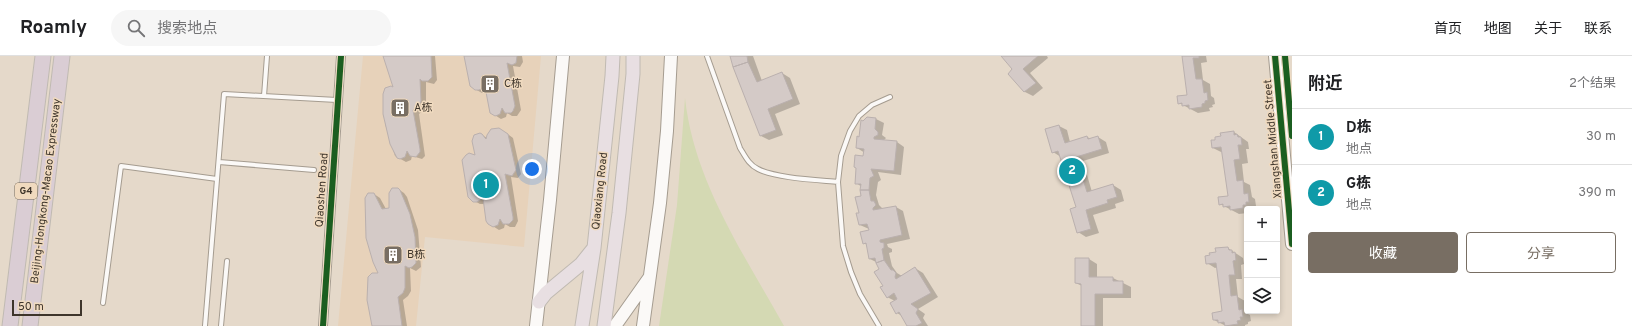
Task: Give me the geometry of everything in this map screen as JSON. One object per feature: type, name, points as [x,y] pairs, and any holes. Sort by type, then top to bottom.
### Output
[{"type":"highway","name":"Beijing-Hongkong-Macao Expressway","points":[[10,326],[42,56]]},
{"type":"highway","name":"Beijing-Hongkong-Macao Expressway","points":[[30,326],[62,56]]},
{"type":"main road","points":[[536,326],[563,56]]},
{"type":"main road","name":"Qiaoxiang Road","points":[[582,326],[594,248],[613,56]]},
{"type":"main road","name":"Qiaoxiang Road","points":[[604,326],[619,213],[633,74],[633,56]]},
{"type":"main road","points":[[642,326],[660,203],[667,132],[671,56]]},
{"type":"main road","name":"Xiangshan Middle Street","points":[[1275,56],[1292,244]]},
{"type":"main road","points":[[539,302],[546,293],[581,264],[594,248]]},
{"type":"main road","points":[[615,326],[650,276]]},
{"type":"street","name":"Qiaoshen Road","points":[[323,326],[341,56]]},
{"type":"lane","points":[[264,96],[267,56]]},
{"type":"lane","points":[[707,56],[740,148],[748,162],[757,169],[771,173],[838,182]]},
{"type":"lane","points":[[205,326],[224,94],[337,100]]},
{"type":"lane","points":[[879,326],[860,294],[843,246],[838,182],[841,156],[850,131],[859,116],[872,106],[890,97]]},
{"type":"lane","points":[[219,162],[314,170]]},
{"type":"lane","points":[[103,303],[121,166],[217,179]]},
{"type":"lane","points":[[221,326],[228,261]]},
{"type":"shaded area","points":[[363,56],[541,56],[524,247],[425,237],[416,326],[338,326]]},
{"type":"green space","points":[[685,98],[690,129],[710,188],[737,244],[784,326],[659,326],[677,205]]},
{"type":"building","name":"A栋","points":[[383,56],[431,56],[432,77],[428,81],[422,81],[420,79],[421,101],[418,107],[413,110],[420,149],[420,152],[416,157],[410,156],[407,151],[405,157],[400,159],[397,158],[390,144],[383,114],[383,94],[385,88],[391,86],[393,87]]},
{"type":"building","name":"C栋","points":[[464,56],[517,56],[516,63],[512,65],[507,63],[515,106],[511,113],[505,113],[502,108],[500,114],[498,115],[495,116],[490,113],[485,87],[475,90],[470,86]]},
{"type":"building","points":[[730,56],[747,56],[748,62],[733,67]]},
{"type":"building","points":[[1001,56],[1038,56],[1023,69],[1036,83],[1024,92],[1008,74],[1012,69]]},
{"type":"building","points":[[1182,56],[1199,56],[1199,58],[1193,58],[1196,79],[1202,79],[1204,93],[1207,92],[1208,100],[1202,104],[1202,107],[1189,109],[1189,105],[1182,106],[1182,103],[1178,104],[1177,96],[1187,95]]},
{"type":"building","points":[[748,62],[757,82],[782,72],[793,99],[768,109],[776,130],[760,136],[733,67]]},
{"type":"building","points":[[867,117],[876,118],[875,129],[878,132],[878,135],[874,137],[874,139],[897,141],[894,171],[871,169],[874,176],[870,178],[869,190],[860,190],[861,184],[855,184],[855,155],[863,156],[864,149],[856,148],[857,136],[859,137],[861,120],[863,121]]},
{"type":"building","points":[[1059,125],[1065,143],[1087,136],[1088,139],[1098,136],[1102,149],[1076,157],[1087,192],[1113,184],[1117,197],[1107,200],[1108,203],[1086,210],[1091,229],[1077,233],[1070,209],[1076,207],[1058,151],[1052,153],[1045,129]]},
{"type":"building","points":[[499,128],[508,134],[516,170],[512,176],[505,174],[513,220],[509,224],[503,224],[500,219],[498,225],[493,227],[486,221],[483,198],[477,202],[473,202],[468,197],[462,160],[469,153],[475,155],[472,141],[474,135],[480,133],[486,139],[491,129]]},
{"type":"building","points":[[1234,131],[1234,135],[1237,134],[1238,137],[1241,137],[1242,145],[1238,145],[1240,159],[1234,160],[1237,181],[1243,180],[1244,194],[1248,193],[1249,202],[1246,202],[1246,205],[1243,205],[1243,208],[1230,210],[1230,206],[1223,207],[1223,204],[1219,205],[1218,197],[1228,196],[1221,147],[1212,148],[1211,140],[1215,140],[1215,137],[1221,136],[1220,133]]},
{"type":"building","name":"B栋","points":[[392,188],[398,188],[400,190],[410,214],[415,237],[416,263],[409,268],[405,266],[405,288],[403,293],[398,297],[402,326],[372,326],[367,300],[368,277],[372,273],[378,273],[366,238],[365,198],[368,193],[374,193],[382,209],[389,208],[389,193]]},
{"type":"building","points":[[860,190],[869,190],[871,201],[874,201],[876,205],[873,210],[896,206],[902,235],[880,240],[880,242],[884,243],[884,248],[882,249],[884,260],[876,263],[875,258],[869,259],[866,243],[863,244],[860,232],[869,230],[867,224],[859,225],[856,213],[859,213],[855,197],[861,196]]},
{"type":"building","points":[[1228,247],[1229,250],[1232,250],[1232,253],[1235,252],[1236,260],[1233,261],[1235,275],[1229,275],[1231,296],[1237,295],[1239,310],[1242,309],[1243,317],[1240,317],[1241,320],[1237,321],[1238,324],[1225,326],[1224,322],[1218,323],[1218,320],[1213,320],[1212,313],[1222,311],[1216,263],[1206,264],[1205,256],[1210,255],[1209,253],[1216,252],[1215,248]]},
{"type":"building","points":[[1075,258],[1089,258],[1089,277],[1113,277],[1113,281],[1123,281],[1123,294],[1095,294],[1095,326],[1081,326],[1081,284],[1075,283]]},
{"type":"building","points":[[884,260],[891,270],[896,273],[896,279],[915,267],[931,293],[911,304],[918,309],[916,313],[922,323],[916,326],[907,326],[899,312],[896,314],[890,303],[897,299],[894,293],[887,298],[880,287],[883,286],[874,272],[879,269],[876,263]]},
{"type":"cycle path","points":[[323,326],[341,56]]},
{"type":"cycle path","points":[[1275,56],[1292,244]]},
{"type":"cycle path","points":[[1285,56],[1292,136]]},
{"type":"place","name":"C栋","points":[[490,84]]},
{"type":"place","name":"A栋","points":[[400,108]]},
{"type":"place","name":"G栋","points":[[1072,171]]},
{"type":"place","name":"D栋","points":[[486,185]]},
{"type":"place","name":"B栋","points":[[393,255]]}]
